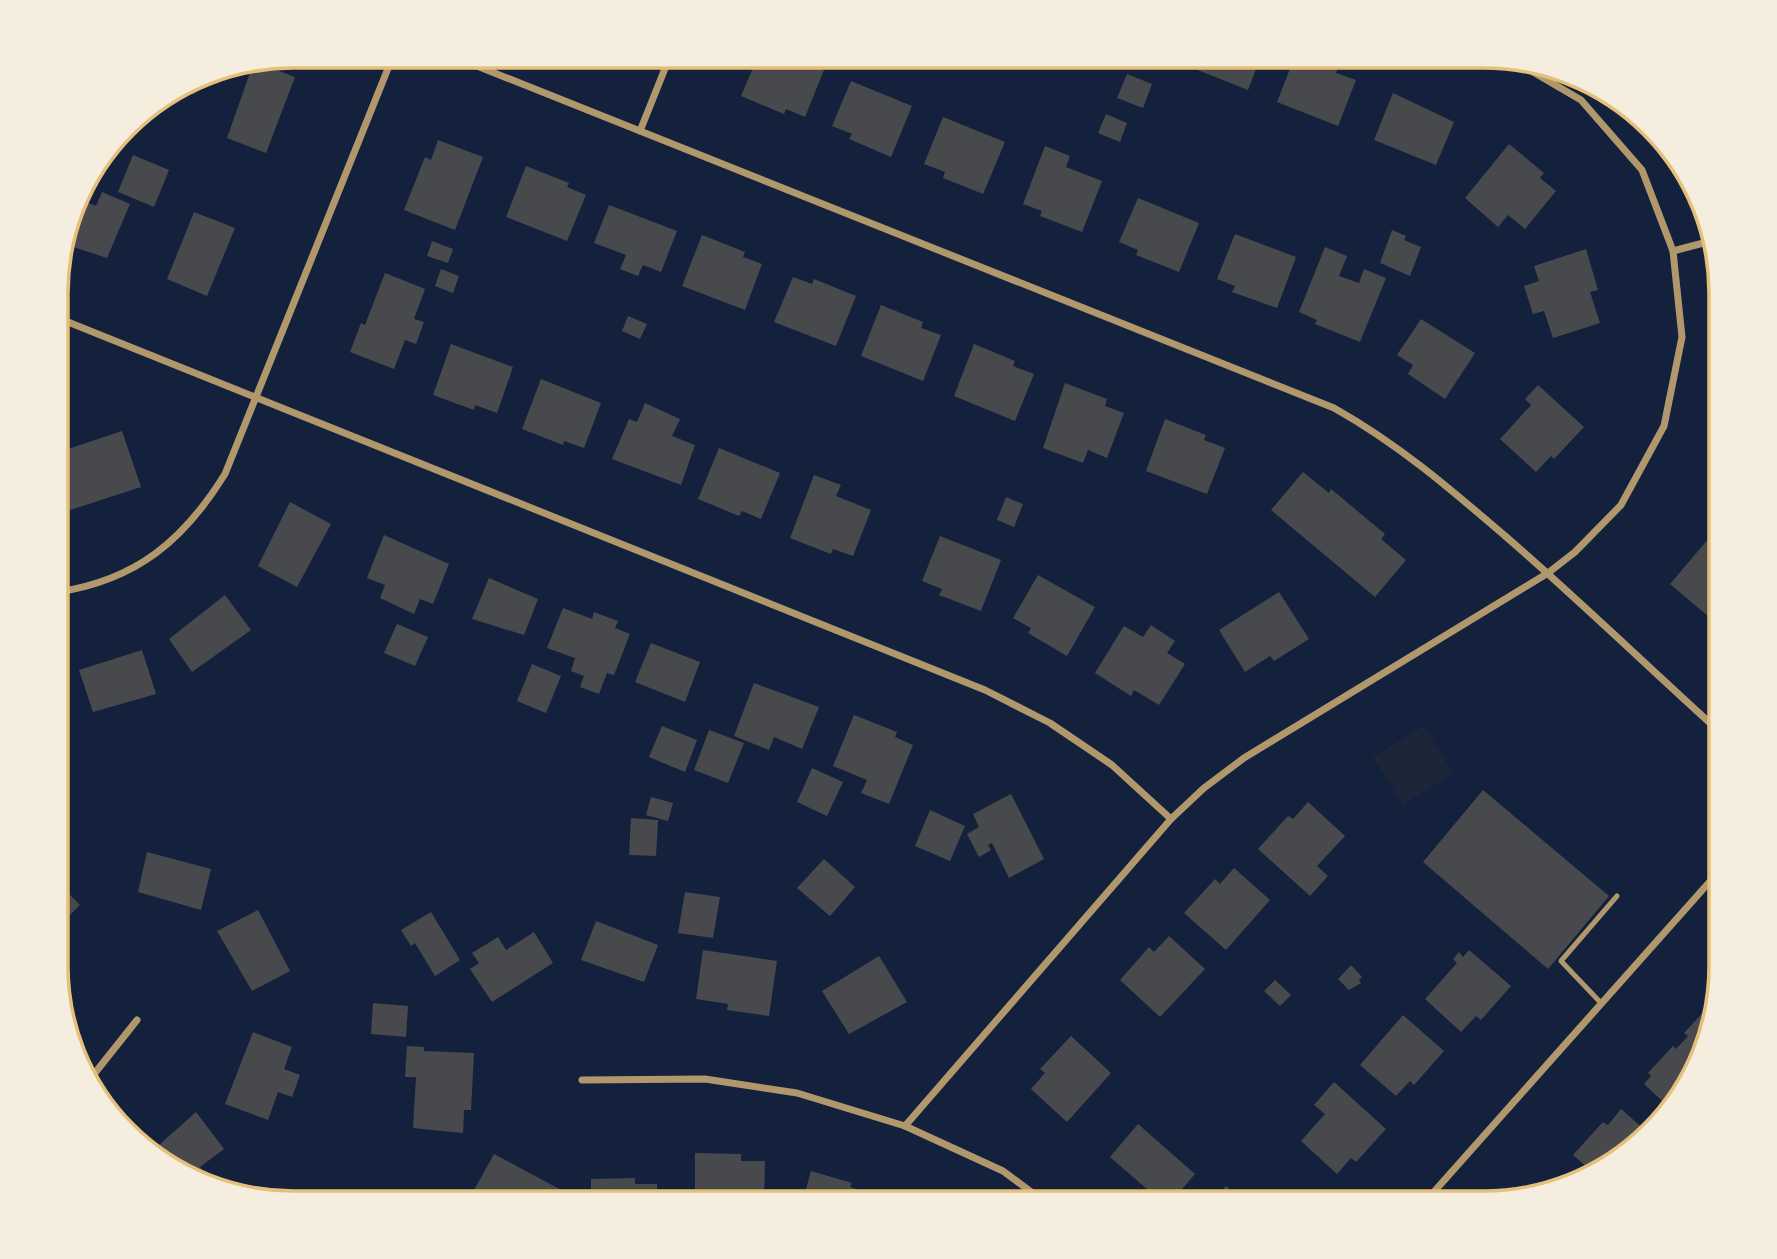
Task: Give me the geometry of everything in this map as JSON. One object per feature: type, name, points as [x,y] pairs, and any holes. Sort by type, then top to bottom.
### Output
[{"type":"street","points":[[68,589],[116,578],[163,550],[202,511],[225,474],[388,68]]},
{"type":"street","points":[[482,68],[1334,408],[1419,462],[1548,573],[1708,721]]},
{"type":"street","points":[[640,131],[665,68]]},
{"type":"street","points":[[905,1126],[1171,819],[1244,758],[1548,573],[1575,552],[1621,505],[1664,426],[1682,337],[1673,251],[1642,170],[1581,100],[1539,75]]},
{"type":"street","points":[[1673,251],[1703,243]]},
{"type":"street","points":[[68,322],[985,690],[1050,723],[1112,765],[1171,819]]},
{"type":"street","points":[[1435,1191],[1708,884]]},
{"type":"street","points":[[95,1073],[137,1020]]},
{"type":"street","points":[[582,1080],[705,1079],[797,1094],[905,1126],[1003,1171],[1029,1191]]},
{"type":"lane","points":[[1601,1003],[1561,961],[1617,896]]},
{"type":"shaded area","points":[[1424,726],[1453,773],[1403,805],[1373,757]]},
{"type":"building","points":[[753,68],[824,70],[805,117],[786,109],[784,114],[741,96]]},
{"type":"building","points":[[274,69],[295,77],[266,153],[227,138],[250,73]]},
{"type":"building","points":[[1194,69],[1256,69],[1248,90]]},
{"type":"building","points":[[1290,69],[1337,69],[1336,73],[1356,80],[1338,126],[1277,102]]},
{"type":"building","points":[[1127,74],[1152,84],[1143,108],[1117,98]]},
{"type":"building","points":[[851,81],[912,106],[891,157],[849,139],[852,134],[832,126]]},
{"type":"building","points":[[1393,93],[1454,122],[1436,165],[1374,140]]},
{"type":"building","points":[[1106,114],[1127,123],[1120,142],[1098,133]]},
{"type":"building","points":[[943,117],[1005,142],[983,194],[943,178],[945,172],[924,164]]},
{"type":"building","points":[[438,140],[483,157],[455,230],[404,210],[425,157],[431,160]]},
{"type":"building","points":[[1509,144],[1544,173],[1540,178],[1556,191],[1525,229],[1508,215],[1498,227],[1465,198]]},
{"type":"building","points":[[1045,146],[1070,156],[1066,167],[1102,181],[1082,232],[1040,216],[1042,211],[1023,204]]},
{"type":"building","points":[[133,155],[169,170],[154,207],[118,192]]},
{"type":"building","points":[[526,166],[569,183],[567,187],[586,195],[567,241],[506,217]]},
{"type":"building","points":[[102,192],[130,204],[107,258],[73,247],[87,202],[96,206]]},
{"type":"building","points":[[1138,198],[1199,223],[1179,272],[1136,255],[1138,250],[1119,242]]},
{"type":"building","points":[[609,205],[677,231],[661,272],[643,265],[638,276],[620,269],[626,255],[594,243]]},
{"type":"building","points":[[194,212],[235,228],[207,296],[167,279]]},
{"type":"building","points":[[1392,230],[1406,236],[1404,240],[1421,247],[1410,276],[1380,263]]},
{"type":"building","points":[[1235,234],[1296,257],[1277,308],[1232,292],[1235,286],[1217,279]]},
{"type":"building","points":[[702,235],[745,252],[743,257],[762,264],[745,310],[682,286]]},
{"type":"building","points":[[432,241],[453,249],[448,263],[427,256]]},
{"type":"building","points":[[1325,247],[1347,256],[1339,276],[1359,283],[1364,269],[1386,278],[1360,342],[1315,324],[1317,320],[1299,312]]},
{"type":"building","points":[[1586,249],[1598,290],[1590,292],[1600,323],[1553,338],[1544,311],[1533,314],[1524,286],[1539,281],[1534,266]]},
{"type":"building","points":[[441,269],[459,276],[453,293],[435,286]]},
{"type":"building","points":[[385,273],[425,289],[414,319],[424,322],[416,344],[405,340],[394,369],[350,352],[361,323],[365,325]]},
{"type":"building","points":[[793,277],[812,284],[814,279],[856,296],[836,346],[774,322]]},
{"type":"building","points":[[881,305],[923,322],[921,328],[941,335],[923,381],[861,356]]},
{"type":"building","points":[[628,316],[647,324],[640,339],[622,331]]},
{"type":"building","points":[[1421,319],[1475,353],[1445,399],[1408,374],[1413,365],[1397,355]]},
{"type":"building","points":[[451,344],[513,367],[497,413],[475,405],[474,410],[433,395]]},
{"type":"building","points":[[974,344],[1015,361],[1013,366],[1034,374],[1015,421],[954,396]]},
{"type":"building","points":[[541,379],[601,403],[584,448],[564,441],[563,445],[522,429]]},
{"type":"building","points":[[1065,383],[1107,399],[1105,406],[1124,413],[1107,458],[1088,450],[1083,463],[1043,448]]},
{"type":"building","points":[[1538,385],[1584,427],[1554,459],[1551,456],[1536,472],[1500,439],[1531,405],[1525,399]]},
{"type":"building","points":[[645,403],[680,419],[672,436],[695,445],[681,485],[612,459],[629,419],[637,422]]},
{"type":"building","points":[[1165,419],[1206,435],[1204,440],[1225,448],[1207,494],[1146,471]]},
{"type":"building","points":[[122,431],[141,487],[68,511],[68,449]]},
{"type":"building","points":[[719,448],[780,473],[761,519],[742,511],[739,516],[698,499]]},
{"type":"building","points":[[1303,472],[1329,493],[1331,489],[1385,534],[1381,539],[1406,560],[1375,597],[1271,510]]},
{"type":"building","points":[[814,475],[841,485],[836,496],[871,510],[853,556],[833,549],[831,554],[790,538]]},
{"type":"building","points":[[1006,497],[1023,504],[1014,527],[997,520]]},
{"type":"building","points":[[290,502],[331,524],[297,587],[258,566]]},
{"type":"building","points":[[384,535],[449,564],[433,604],[420,599],[414,614],[380,598],[385,585],[367,578]]},
{"type":"building","points":[[940,536],[1001,560],[981,611],[939,595],[942,589],[922,581]]},
{"type":"building","points":[[1708,539],[1708,616],[1670,584]]},
{"type":"building","points":[[1038,575],[1095,607],[1067,656],[1028,633],[1031,628],[1013,618]]},
{"type":"building","points":[[489,578],[538,599],[524,635],[472,619]]},
{"type":"building","points":[[1279,592],[1309,639],[1274,661],[1270,656],[1245,672],[1219,630]]},
{"type":"building","points":[[225,595],[251,630],[192,672],[169,639]]},
{"type":"building","points":[[563,608],[592,619],[594,612],[618,621],[615,628],[630,634],[614,675],[607,673],[599,694],[580,687],[584,676],[571,671],[575,658],[547,648]]},
{"type":"building","points":[[397,624],[428,637],[415,666],[384,653]]},
{"type":"building","points":[[1151,625],[1175,641],[1167,653],[1185,664],[1159,705],[1134,690],[1131,696],[1095,673],[1124,626],[1143,637]]},
{"type":"building","points":[[651,643],[700,662],[685,702],[635,682]]},
{"type":"building","points":[[142,650],[156,694],[93,712],[79,670]]},
{"type":"building","points":[[532,664],[561,676],[546,713],[517,701]]},
{"type":"building","points":[[754,683],[819,707],[802,749],[774,737],[769,750],[734,736]]},
{"type":"building","points":[[854,715],[897,732],[895,737],[913,745],[889,804],[861,793],[867,780],[833,766]]},
{"type":"building","points":[[662,726],[697,740],[685,772],[649,757]]},
{"type":"building","points":[[709,730],[744,743],[728,783],[694,770]]},
{"type":"building","points":[[812,768],[843,782],[827,816],[797,802]]},
{"type":"building","points":[[1483,790],[1609,896],[1548,969],[1423,862]]},
{"type":"building","points":[[1011,794],[1044,859],[1009,878],[992,843],[988,845],[991,850],[979,857],[967,834],[979,827],[973,814]]},
{"type":"building","points":[[651,797],[673,803],[668,821],[646,815]]},
{"type":"building","points":[[1308,802],[1345,836],[1317,866],[1328,876],[1310,896],[1258,849],[1288,816],[1293,819]]},
{"type":"building","points":[[930,810],[965,826],[950,861],[915,846]]},
{"type":"building","points":[[631,818],[658,820],[656,856],[629,855]]},
{"type":"building","points":[[147,852],[211,869],[201,910],[138,892]]},
{"type":"building","points":[[824,859],[855,887],[830,916],[797,888]]},
{"type":"building","points":[[1234,868],[1270,900],[1226,950],[1184,913],[1215,879],[1220,884]]},
{"type":"building","points":[[685,892],[720,897],[713,938],[678,933]]},
{"type":"building","points":[[69,894],[80,905],[69,916]]},
{"type":"building","points":[[258,910],[290,971],[252,991],[217,931]]},
{"type":"building","points":[[431,912],[460,960],[435,976],[415,943],[411,946],[401,930]]},
{"type":"building","points":[[596,921],[658,945],[644,982],[581,960]]},
{"type":"building","points":[[534,932],[553,963],[492,1002],[470,969],[479,963],[472,953],[498,937],[506,950]]},
{"type":"building","points":[[1169,936],[1205,969],[1160,1017],[1120,980],[1149,947],[1154,952]]},
{"type":"building","points":[[703,950],[777,961],[769,1016],[727,1010],[728,1004],[696,999]]},
{"type":"building","points":[[1469,950],[1511,986],[1481,1020],[1476,1016],[1461,1032],[1425,999],[1457,963],[1453,959],[1459,952],[1463,957]]},
{"type":"building","points":[[879,956],[907,1002],[849,1034],[822,991]]},
{"type":"building","points":[[1351,965],[1362,977],[1359,980],[1361,983],[1349,990],[1338,979]]},
{"type":"building","points":[[1275,980],[1291,995],[1280,1006],[1264,991]]},
{"type":"building","points":[[373,1003],[408,1006],[406,1037],[371,1034]]},
{"type":"building","points":[[1704,1012],[1692,1052],[1663,1102],[1644,1084],[1651,1076],[1648,1073],[1673,1046],[1676,1049],[1688,1036],[1684,1033]]},
{"type":"building","points":[[1403,1015],[1444,1051],[1414,1085],[1410,1081],[1396,1096],[1360,1065]]},
{"type":"building","points":[[253,1032],[292,1047],[284,1069],[300,1075],[292,1097],[278,1092],[268,1120],[225,1104]]},
{"type":"building","points":[[1071,1036],[1111,1073],[1067,1122],[1031,1089],[1045,1073],[1040,1069]]},
{"type":"building","points":[[407,1046],[424,1047],[424,1051],[474,1053],[471,1110],[464,1110],[463,1133],[413,1128],[416,1077],[405,1077]]},
{"type":"building","points":[[1334,1082],[1386,1129],[1356,1162],[1351,1158],[1337,1174],[1301,1141],[1325,1114],[1314,1105]]},
{"type":"building","points":[[1621,1109],[1641,1127],[1609,1153],[1586,1167],[1573,1155],[1603,1122],[1608,1125]]},
{"type":"building","points":[[196,1112],[224,1149],[200,1167],[204,1172],[180,1161],[158,1146]]},
{"type":"building","points":[[1138,1124],[1195,1174],[1181,1191],[1149,1191],[1110,1157]]},
{"type":"building","points":[[695,1153],[741,1154],[741,1161],[765,1161],[764,1190],[695,1190]]},
{"type":"building","points":[[494,1154],[562,1190],[474,1190]]},
{"type":"building","points":[[811,1171],[852,1183],[850,1187],[861,1190],[806,1190]]},
{"type":"building","points":[[635,1178],[635,1184],[657,1184],[657,1190],[591,1190],[591,1179]]}]
